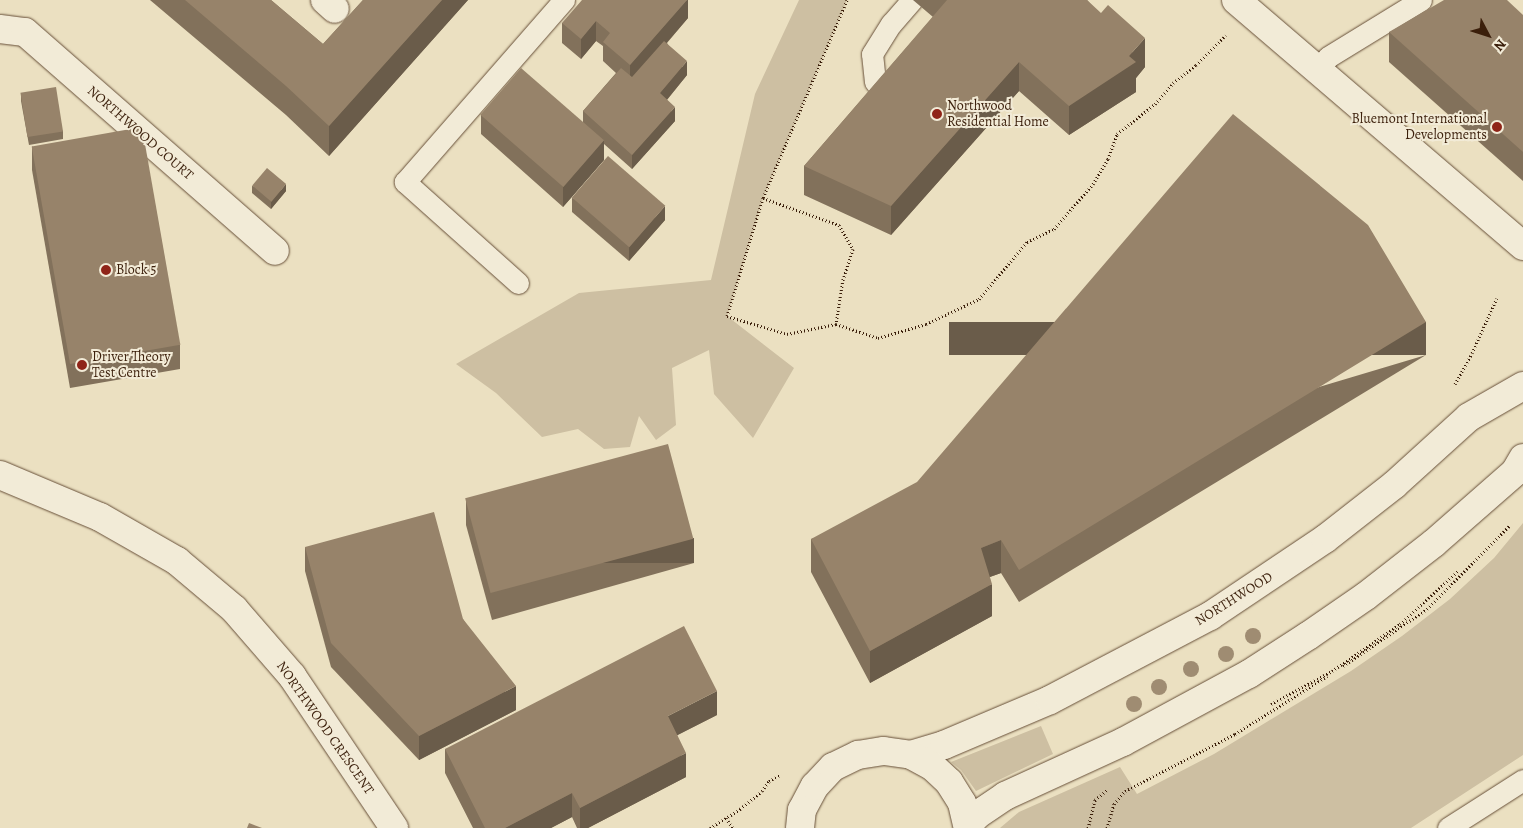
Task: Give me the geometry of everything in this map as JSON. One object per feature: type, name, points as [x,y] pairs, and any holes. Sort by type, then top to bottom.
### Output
[{"type":"street","points":[[1242,5],[1523,246]]},
{"type":"street","name":"NORTHWOOD COURT","points":[[0,29],[25,32],[275,250]]},
{"type":"street","name":"NORTHWOOD","points":[[911,755],[944,745],[1050,700],[1210,616],[1325,539],[1394,484],[1469,417],[1523,386]]},
{"type":"street","points":[[968,827],[977,814],[1005,796],[1123,742],[1249,674],[1308,636],[1366,596],[1434,543],[1515,472],[1523,458]]},
{"type":"street","name":"NORTHWOOD CRESCENT","points":[[0,475],[100,518],[177,560],[234,609],[292,676],[394,828]]},
{"type":"street","points":[[800,828],[802,810],[814,786],[833,767],[858,755],[884,751],[911,755],[932,766],[949,782],[962,803],[968,827]]},
{"type":"lane","points":[[518,283],[405,182],[564,0]]},
{"type":"lane","points":[[875,82],[872,54],[891,24],[912,0]]},
{"type":"lane","points":[[1317,69],[1328,57],[1421,0]]},
{"type":"lane","points":[[1448,828],[1523,780]]},
{"type":"path","points":[[847,0],[763,198],[727,316],[787,334],[836,324],[878,338],[926,324],[979,299],[1027,242],[1054,229],[1093,184],[1108,159],[1117,134],[1155,104],[1173,83],[1213,48],[1242,5]]},
{"type":"path","points":[[763,198],[839,225],[853,249],[843,279],[836,324]]},
{"type":"path","points":[[1452,387],[1472,352],[1497,298]]},
{"type":"path","points":[[1108,828],[1114,804],[1125,791],[1235,734],[1377,645],[1427,609],[1510,525]]},
{"type":"path","points":[[710,828],[762,791],[768,781],[786,772]]},
{"type":"path","points":[[726,818],[733,828]]},
{"type":"shaded area","points":[[799,0],[847,0],[763,198],[727,316],[794,368],[753,438],[714,394],[709,350],[672,368],[676,425],[656,440],[639,416],[630,447],[604,449],[578,429],[542,437],[496,393],[456,364],[579,293],[711,280],[755,94]]},
{"type":"shaded area","points":[[1523,523],[1523,755],[1411,828],[1000,828],[1019,812],[1120,767],[1137,794],[1214,754],[1351,671],[1402,636],[1450,599],[1494,558]]},
{"type":"shaded area","points":[[1041,726],[1053,754],[976,791],[961,770],[951,762]]},
{"type":"building","points":[[185,0],[271,0],[323,44],[363,0],[442,0],[329,126],[286,86]]},
{"type":"building","points":[[582,0],[687,0],[630,65],[603,42],[610,33],[596,21],[581,39],[562,23]]},
{"type":"building","name":"Northwood Residential Home","points":[[947,0],[1087,0],[1101,13],[1108,5],[1145,38],[1129,56],[1136,62],[1069,106],[1019,62],[891,206],[804,166]]},
{"type":"building","points":[[1444,0],[1507,0],[1523,15],[1523,152],[1389,32]]},
{"type":"building","points":[[664,41],[687,61],[660,93],[675,107],[632,155],[583,111],[621,68],[632,77]]},
{"type":"building","points":[[521,68],[604,140],[563,187],[480,115]]},
{"type":"building","points":[[56,87],[63,131],[27,137],[20,93]]},
{"type":"building","points":[[1233,114],[1368,225],[1426,322],[1019,570],[1001,540],[981,548],[992,584],[870,651],[811,539],[917,482]]},
{"type":"building","name":"Block 5","points":[[142,127],[180,345],[70,364],[32,146]]},
{"type":"building","points":[[608,156],[665,206],[629,247],[572,198]]},
{"type":"building","points":[[267,168],[286,184],[271,202],[252,186]]},
{"type":"building","points":[[668,444],[693,539],[491,593],[465,498]]},
{"type":"building","points":[[434,512],[463,619],[516,686],[419,736],[331,643],[305,547]]},
{"type":"building","points":[[684,626],[717,691],[668,716],[686,753],[580,808],[572,793],[505,828],[485,828],[445,749]]},
{"type":"building","points":[[249,823],[262,828],[247,828]]},
{"type":"place","name":"Northwood Residential Home","points":[[937,114]]},
{"type":"place","name":"Bluemont International Developments","points":[[1497,127]]},
{"type":"place","name":"Block 5","points":[[106,270]]},
{"type":"place","name":"Driver Theory Test Centre","points":[[82,365]]}]
